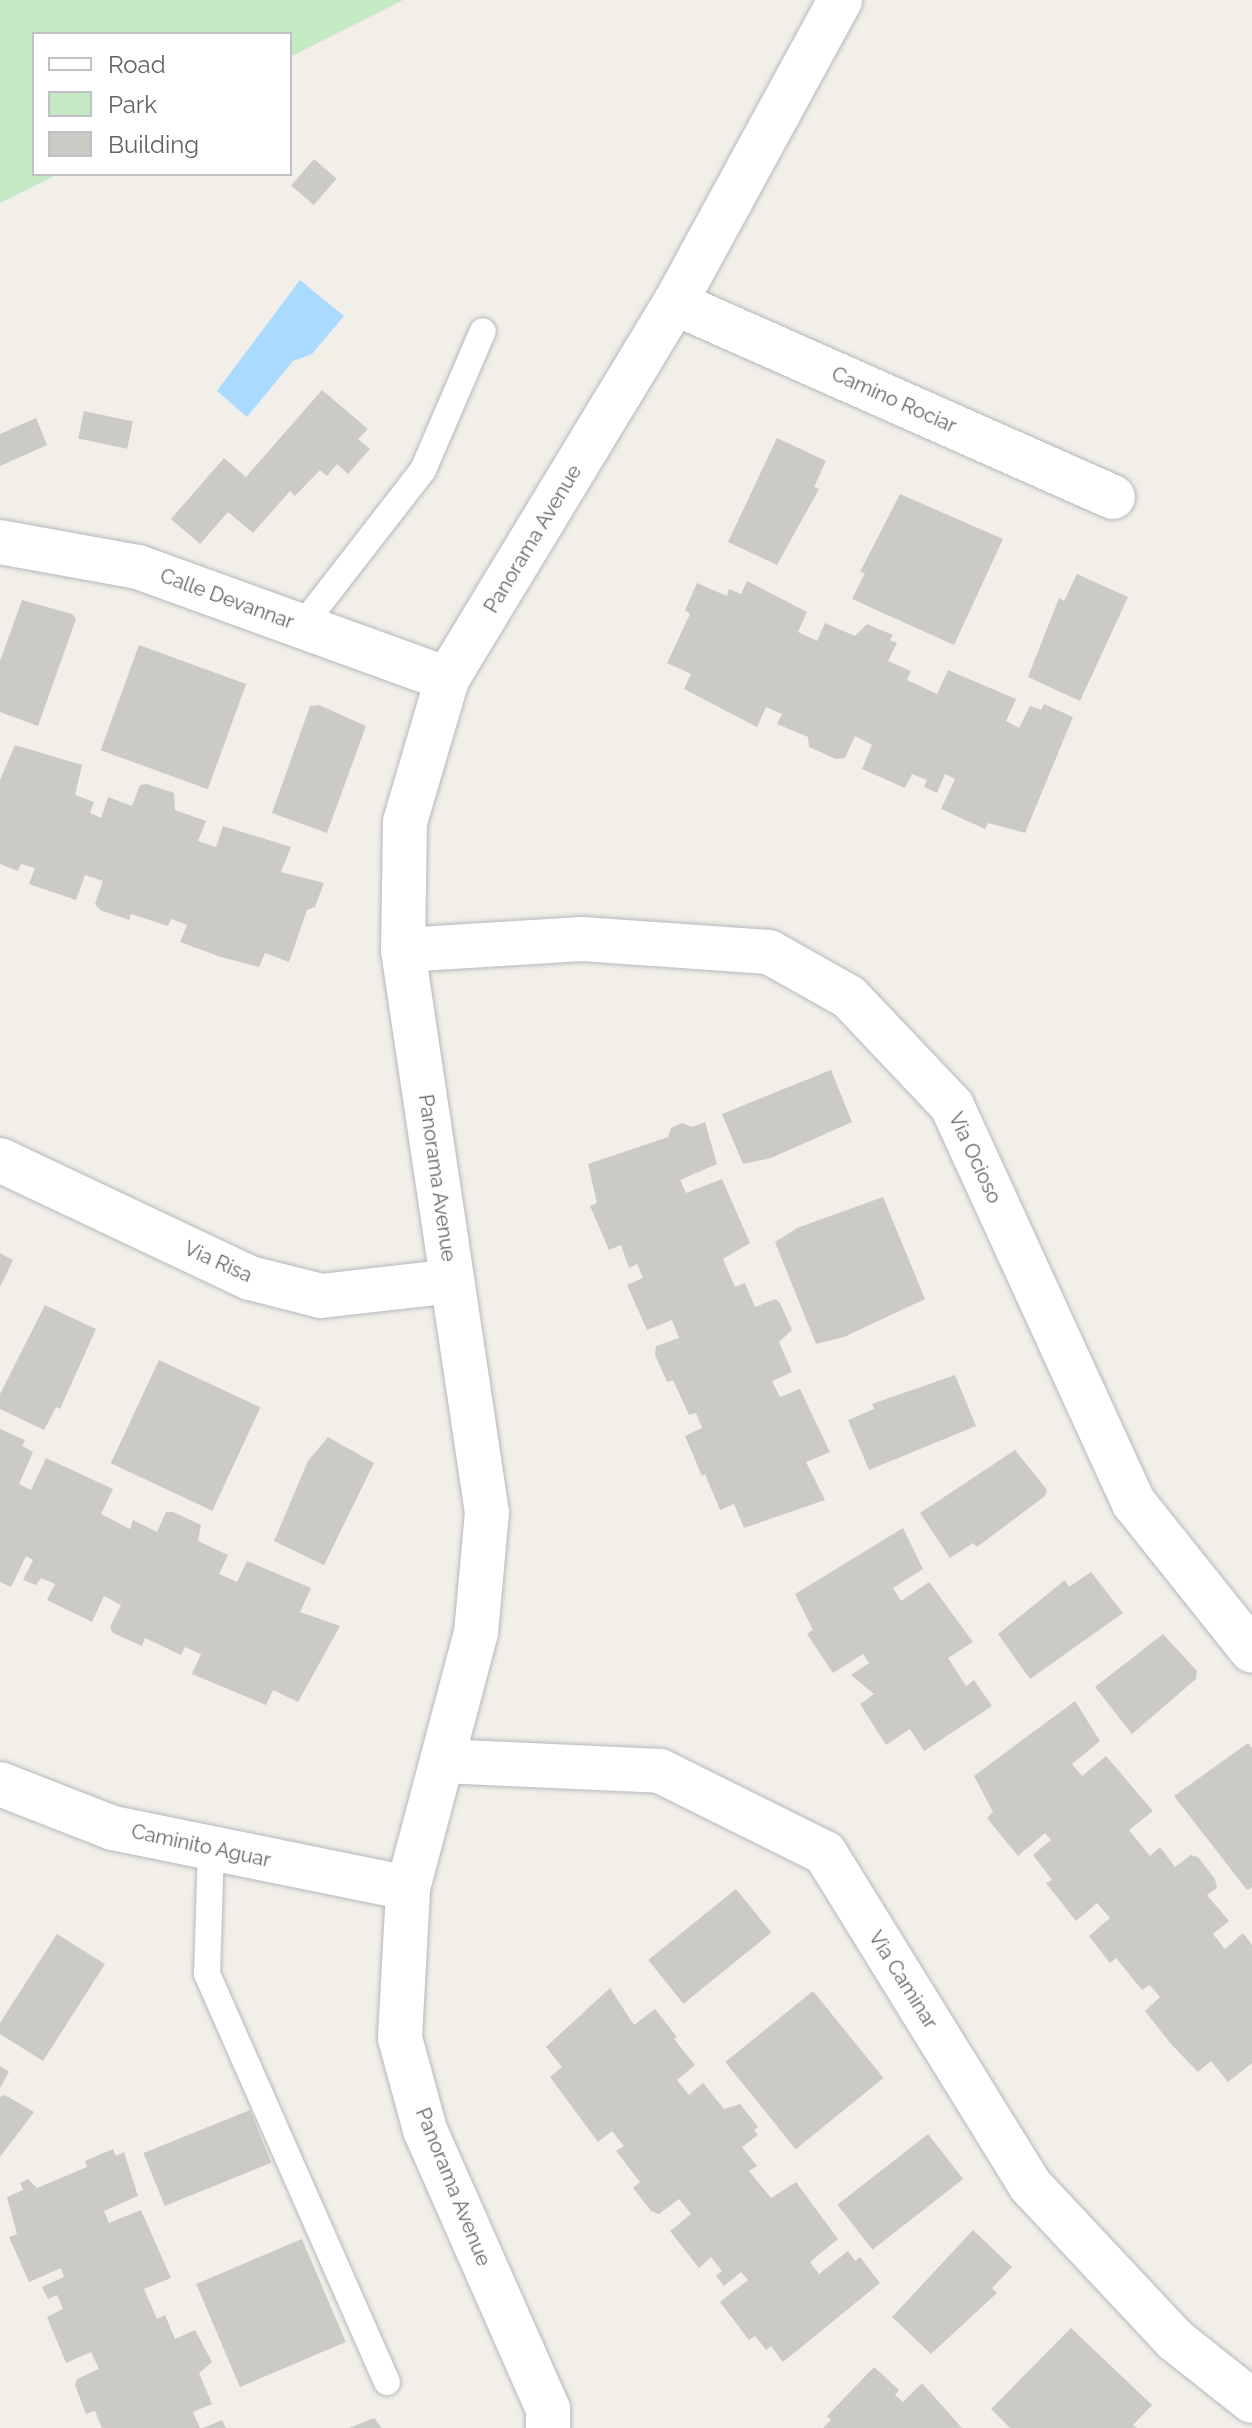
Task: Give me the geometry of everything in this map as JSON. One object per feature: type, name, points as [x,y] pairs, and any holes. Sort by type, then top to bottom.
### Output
[{"type":"street","name":"Panorama Avenue","points":[[548,2428],[548,2409],[425,2130],[400,2038],[408,1888],[476,1633],[487,1513],[403,950],[405,822],[447,679],[675,303],[840,0]]},
{"type":"street","name":"Camino Rociar","points":[[675,303],[1113,497]]},
{"type":"street","name":"Calle Devannar","points":[[0,542],[138,567],[447,679]]},
{"type":"street","name":"Via Ocioso","points":[[403,950],[582,939],[769,952],[849,997],[952,1106],[1134,1503],[1252,1651]]},
{"type":"street","name":"Via Risa","points":[[0,1160],[250,1278],[321,1296],[452,1281]]},
{"type":"street","name":"Via Caminar","points":[[442,1761],[660,1771],[825,1853],[1030,2185],[1175,2340],[1252,2401]]},
{"type":"street","name":"Caminito Aguar","points":[[0,1784],[113,1828],[408,1888]]},
{"type":"lane","points":[[302,626],[423,470],[483,331]]},
{"type":"lane","points":[[211,1848],[207,1974],[387,2382]]},
{"type":"green space","points":[[0,0],[403,0],[292,56],[292,32],[32,32],[32,176],[54,176],[0,203]]},
{"type":"water","points":[[300,280],[344,316],[312,354],[293,361],[247,417],[217,391]]},
{"type":"building","points":[[314,159],[337,179],[314,205],[291,185]]},
{"type":"building","points":[[322,390],[368,429],[358,439],[370,449],[348,474],[337,464],[327,476],[320,470],[295,496],[290,491],[253,533],[228,512],[200,544],[171,519],[224,458],[246,477]]},
{"type":"building","points":[[84,411],[133,421],[127,449],[78,438]]},
{"type":"building","points":[[36,418],[47,445],[0,466],[0,434]]},
{"type":"building","points":[[777,438],[826,461],[814,487],[819,489],[777,565],[728,542]]},
{"type":"building","points":[[900,494],[1003,539],[954,645],[852,599],[865,573],[860,572]]},
{"type":"building","points":[[1077,574],[1128,597],[1080,701],[1028,677],[1059,598],[1064,601]]},
{"type":"building","points":[[747,581],[807,612],[798,632],[817,641],[825,623],[855,636],[867,624],[893,635],[890,640],[897,643],[888,661],[911,671],[907,680],[937,694],[948,670],[1016,699],[1006,721],[1019,728],[1030,706],[1041,710],[1044,704],[1073,717],[1025,833],[988,823],[985,829],[941,809],[955,779],[945,774],[937,793],[924,787],[927,780],[912,774],[905,788],[862,769],[872,745],[855,736],[845,758],[836,759],[809,747],[808,737],[777,724],[782,714],[766,707],[757,727],[684,689],[691,674],[667,663],[690,614],[685,610],[697,583],[727,596],[729,589],[741,594]]},
{"type":"building","points":[[22,600],[72,614],[76,619],[38,726],[0,712],[0,661]]},
{"type":"building","points":[[139,645],[246,684],[208,789],[101,750]]},
{"type":"building","points":[[319,705],[366,726],[327,833],[272,813],[310,706]]},
{"type":"building","points":[[15,745],[82,765],[75,795],[94,802],[90,813],[101,818],[108,797],[132,806],[140,785],[147,784],[174,793],[175,810],[206,821],[198,841],[216,847],[223,826],[291,847],[281,872],[324,883],[315,907],[307,910],[289,962],[265,953],[259,967],[221,957],[180,942],[187,925],[171,919],[168,926],[131,914],[129,920],[100,910],[95,904],[103,881],[85,875],[76,900],[29,884],[35,868],[21,864],[18,871],[0,864],[0,780]]},
{"type":"building","points":[[831,1070],[852,1122],[771,1158],[743,1164],[722,1114]]},
{"type":"building","points":[[705,1122],[717,1164],[680,1180],[686,1193],[722,1179],[750,1243],[723,1259],[735,1287],[745,1283],[755,1307],[775,1299],[780,1303],[792,1330],[779,1342],[792,1372],[772,1381],[780,1397],[800,1389],[830,1452],[806,1462],[825,1500],[744,1528],[734,1504],[720,1510],[705,1474],[702,1476],[685,1436],[702,1428],[696,1413],[689,1415],[673,1380],[667,1382],[655,1355],[656,1346],[679,1338],[672,1320],[647,1330],[627,1285],[643,1278],[637,1264],[629,1268],[621,1245],[609,1250],[590,1206],[597,1203],[588,1164],[668,1137],[671,1128],[682,1123],[692,1127]]},
{"type":"building","points":[[883,1197],[925,1299],[844,1337],[816,1344],[775,1242],[797,1228]]},
{"type":"building","points":[[0,1253],[13,1260],[0,1287]]},
{"type":"building","points":[[45,1305],[96,1329],[60,1409],[56,1407],[44,1430],[0,1409],[0,1394]]},
{"type":"building","points":[[159,1360],[261,1407],[212,1511],[111,1463]]},
{"type":"building","points":[[955,1375],[976,1426],[869,1470],[848,1420],[874,1409],[872,1404]]},
{"type":"building","points":[[0,1429],[25,1440],[22,1446],[33,1452],[19,1484],[31,1490],[46,1458],[113,1489],[101,1514],[130,1529],[133,1520],[157,1532],[166,1512],[173,1512],[201,1525],[198,1541],[228,1555],[219,1574],[237,1582],[247,1561],[311,1588],[300,1612],[340,1626],[298,1702],[273,1690],[266,1705],[192,1674],[201,1654],[185,1647],[181,1655],[145,1638],[142,1646],[113,1633],[110,1627],[121,1605],[104,1596],[92,1622],[47,1600],[55,1584],[41,1578],[36,1585],[23,1580],[33,1560],[26,1556],[11,1587],[0,1582]]},
{"type":"building","points":[[328,1437],[374,1463],[324,1565],[274,1541],[308,1461]]},
{"type":"building","points":[[1015,1450],[1047,1490],[1045,1496],[977,1547],[973,1543],[950,1558],[920,1513]]},
{"type":"building","points":[[903,1528],[923,1569],[893,1588],[901,1601],[929,1582],[973,1642],[948,1658],[966,1686],[974,1680],[992,1706],[924,1751],[910,1729],[886,1745],[860,1704],[874,1694],[851,1675],[869,1663],[863,1654],[833,1673],[807,1634],[813,1630],[795,1594]]},
{"type":"building","points":[[1091,1572],[1123,1613],[1030,1679],[998,1634],[1065,1580],[1069,1587]]},
{"type":"building","points":[[1163,1634],[1197,1671],[1196,1679],[1132,1734],[1095,1687]]},
{"type":"building","points":[[1075,1701],[1100,1741],[1072,1764],[1082,1776],[1106,1756],[1153,1811],[1129,1830],[1150,1856],[1160,1847],[1175,1867],[1191,1855],[1198,1857],[1215,1879],[1217,1888],[1207,1895],[1229,1921],[1213,1934],[1225,1949],[1243,1933],[1252,1945],[1252,2063],[1228,2082],[1211,2061],[1198,2072],[1171,2044],[1145,2011],[1160,1997],[1150,1985],[1142,1990],[1116,1958],[1110,1963],[1089,1936],[1110,1918],[1097,1903],[1076,1921],[1046,1883],[1052,1880],[1033,1855],[1051,1840],[1045,1833],[1018,1856],[987,1818],[993,1812],[974,1776]]},
{"type":"building","points":[[1248,1743],[1252,1748],[1252,1887],[1247,1890],[1174,1796]]},
{"type":"building","points":[[736,1889],[771,1933],[683,2004],[648,1960]]},
{"type":"building","points":[[57,1934],[105,1964],[43,2061],[0,2034],[0,2023]]},
{"type":"building","points":[[610,1988],[634,2025],[655,2009],[677,2037],[674,2039],[695,2065],[677,2080],[689,2095],[703,2083],[724,2109],[740,2104],[758,2127],[754,2130],[758,2135],[742,2147],[757,2166],[749,2171],[771,2198],[796,2182],[838,2239],[810,2262],[819,2274],[848,2251],[855,2261],[860,2257],[880,2283],[783,2362],[771,2346],[766,2350],[755,2336],[749,2340],[720,2302],[748,2280],[741,2272],[724,2286],[716,2276],[722,2271],[711,2257],[699,2268],[670,2231],[691,2214],[679,2199],[659,2214],[651,2211],[633,2188],[640,2182],[616,2151],[624,2146],[612,2131],[598,2142],[550,2077],[562,2067],[546,2047]]},
{"type":"building","points":[[813,1991],[883,2078],[796,2149],[725,2062]]},
{"type":"building","points":[[0,2066],[9,2072],[0,2088]]},
{"type":"building","points":[[5,2095],[34,2112],[0,2157],[0,2097]]},
{"type":"building","points":[[250,2110],[271,2163],[165,2206],[143,2153]]},
{"type":"building","points":[[928,2134],[963,2179],[872,2250],[837,2205]]},
{"type":"building","points":[[113,2149],[116,2156],[124,2152],[138,2196],[104,2211],[109,2223],[141,2210],[171,2278],[144,2289],[157,2319],[165,2315],[175,2339],[195,2330],[212,2362],[199,2373],[212,2404],[193,2412],[200,2428],[102,2428],[95,2411],[86,2414],[75,2385],[77,2379],[99,2369],[91,2352],[66,2363],[47,2317],[63,2309],[57,2295],[48,2299],[42,2287],[64,2277],[61,2268],[29,2282],[9,2237],[17,2234],[7,2197],[23,2190],[20,2183],[28,2179],[37,2188],[87,2167],[85,2161]]},
{"type":"building","points":[[973,2230],[1012,2267],[992,2288],[997,2293],[931,2354],[892,2317]]},
{"type":"building","points":[[302,2239],[346,2342],[240,2387],[196,2284]]},
{"type":"building","points":[[1071,2328],[1152,2405],[1133,2425],[1137,2428],[1010,2428],[991,2409]]},
{"type":"building","points":[[874,2367],[899,2390],[895,2395],[903,2402],[922,2383],[962,2428],[823,2428],[831,2420],[827,2416]]},
{"type":"building","points":[[374,2418],[382,2428],[349,2428]]},
{"type":"building","points":[[222,2420],[226,2428],[203,2428]]}]
